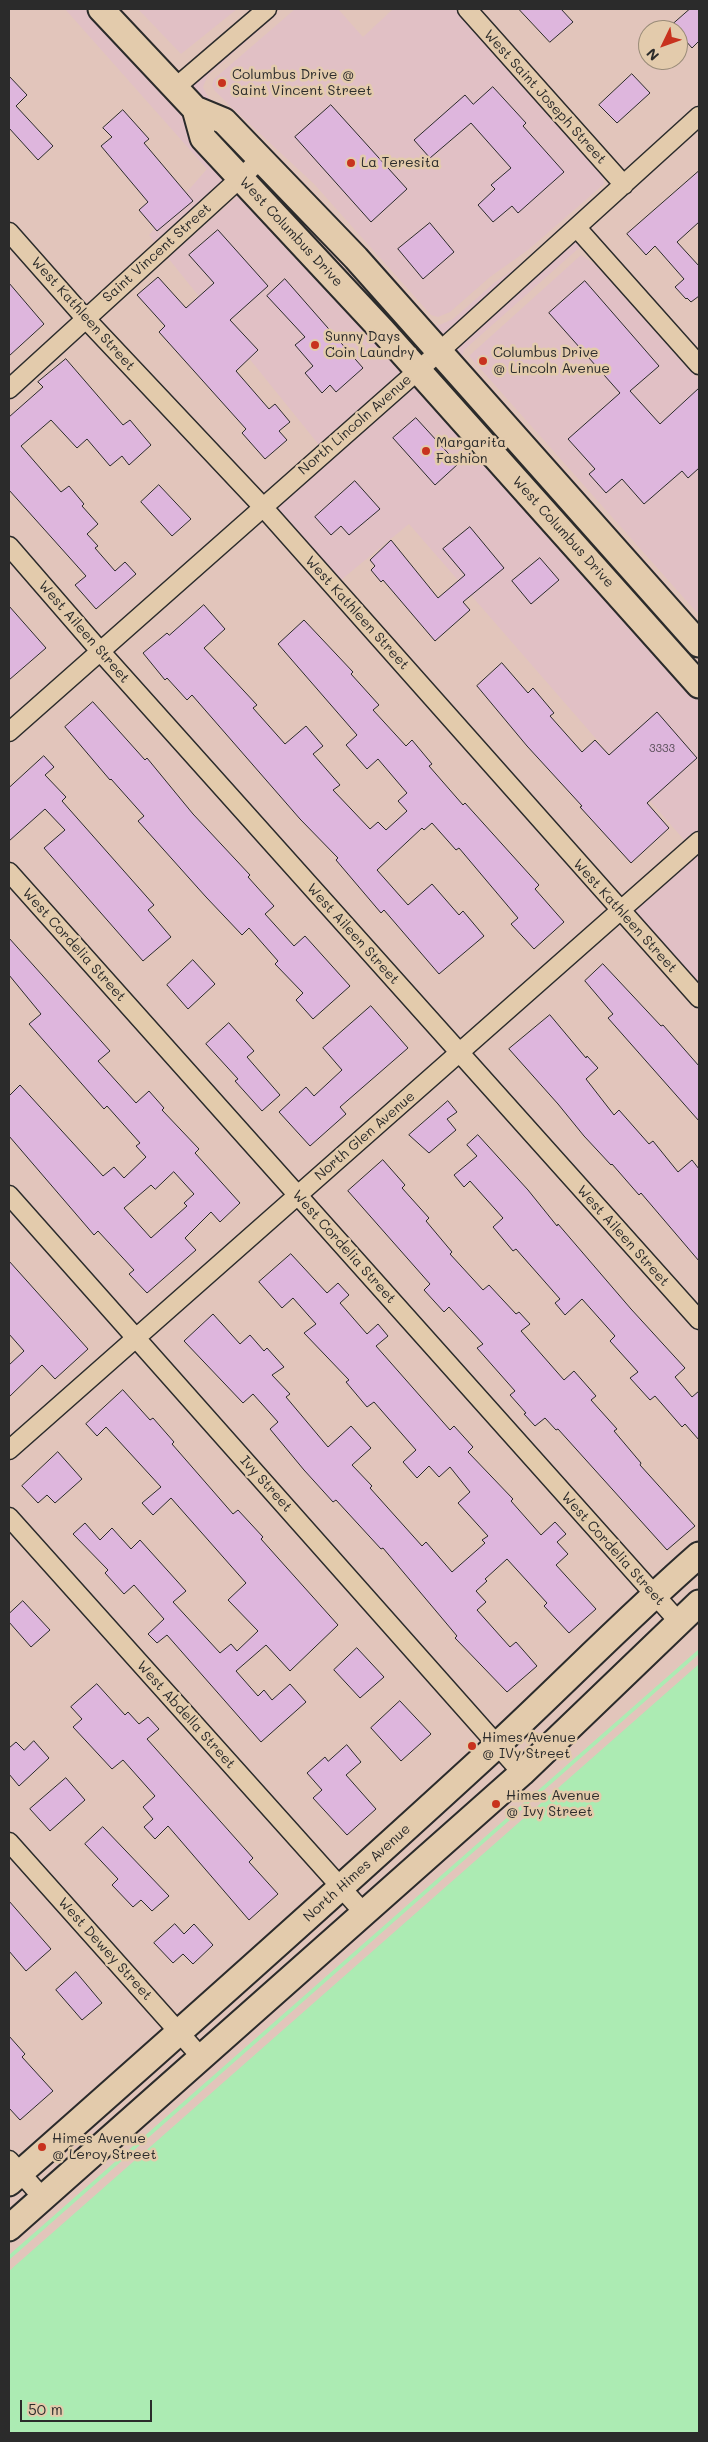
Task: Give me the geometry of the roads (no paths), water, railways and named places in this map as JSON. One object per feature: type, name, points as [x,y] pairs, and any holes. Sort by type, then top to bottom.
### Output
[{"type":"street","name":"West Columbus Drive","points":[[101,9],[195,109],[203,138],[418,370],[699,685]]},
{"type":"street","points":[[176,87],[267,9]]},
{"type":"street","name":"West Saint Joseph Street","points":[[466,9],[624,185]]},
{"type":"street","name":"West Columbus Drive","points":[[195,109],[224,121],[356,258],[699,644]]},
{"type":"street","name":"North Lincoln Avenue","points":[[9,732],[440,351],[699,116]]},
{"type":"street","name":"Saint Vincent Street","points":[[9,389],[261,159]]},
{"type":"street","points":[[577,228],[699,365]]},
{"type":"street","name":"West Kathleen Street","points":[[9,232],[85,318],[263,507],[699,998]]},
{"type":"street","name":"West Aileen Street","points":[[9,546],[100,651],[699,1320]]},
{"type":"street","name":"North Glen Avenue","points":[[9,1450],[699,841]]},
{"type":"street","name":"West Cordelia Street","points":[[9,872],[678,1622]]},
{"type":"street","name":"Ivy Street","points":[[9,1195],[522,1773]]},
{"type":"street","name":"West Abdella Street","points":[[9,1517],[363,1912]]},
{"type":"street","name":"North Himes Avenue","points":[[13,2172],[180,2033],[342,1888],[497,1745],[654,1594],[699,1555]]},
{"type":"street","points":[[9,2228],[363,1912],[522,1773],[699,1603]]},
{"type":"street","name":"West Dewey Street","points":[[9,1842],[201,2057]]},
{"type":"street","points":[[247,1973],[268,1997]]},
{"type":"street","points":[[13,2172],[43,2198]]},
{"type":"place","name":"Columbus Drive @ Saint Vincent Street","points":[[222,83]]},
{"type":"place","name":"La Teresita","points":[[351,163]]},
{"type":"place","name":"Sunny Days Coin Laundry","points":[[315,345]]},
{"type":"place","name":"Columbus Drive @ Lincoln Avenue","points":[[483,361]]},
{"type":"place","name":"Margarita Fashion","points":[[426,451]]},
{"type":"place","name":"Himes Avenue @ IVy Street","points":[[472,1746]]},
{"type":"place","name":"Himes Avenue @ Ivy Street","points":[[496,1804]]},
{"type":"place","name":"Himes Avenue @ Leroy Street","points":[[42,2147]]}]
